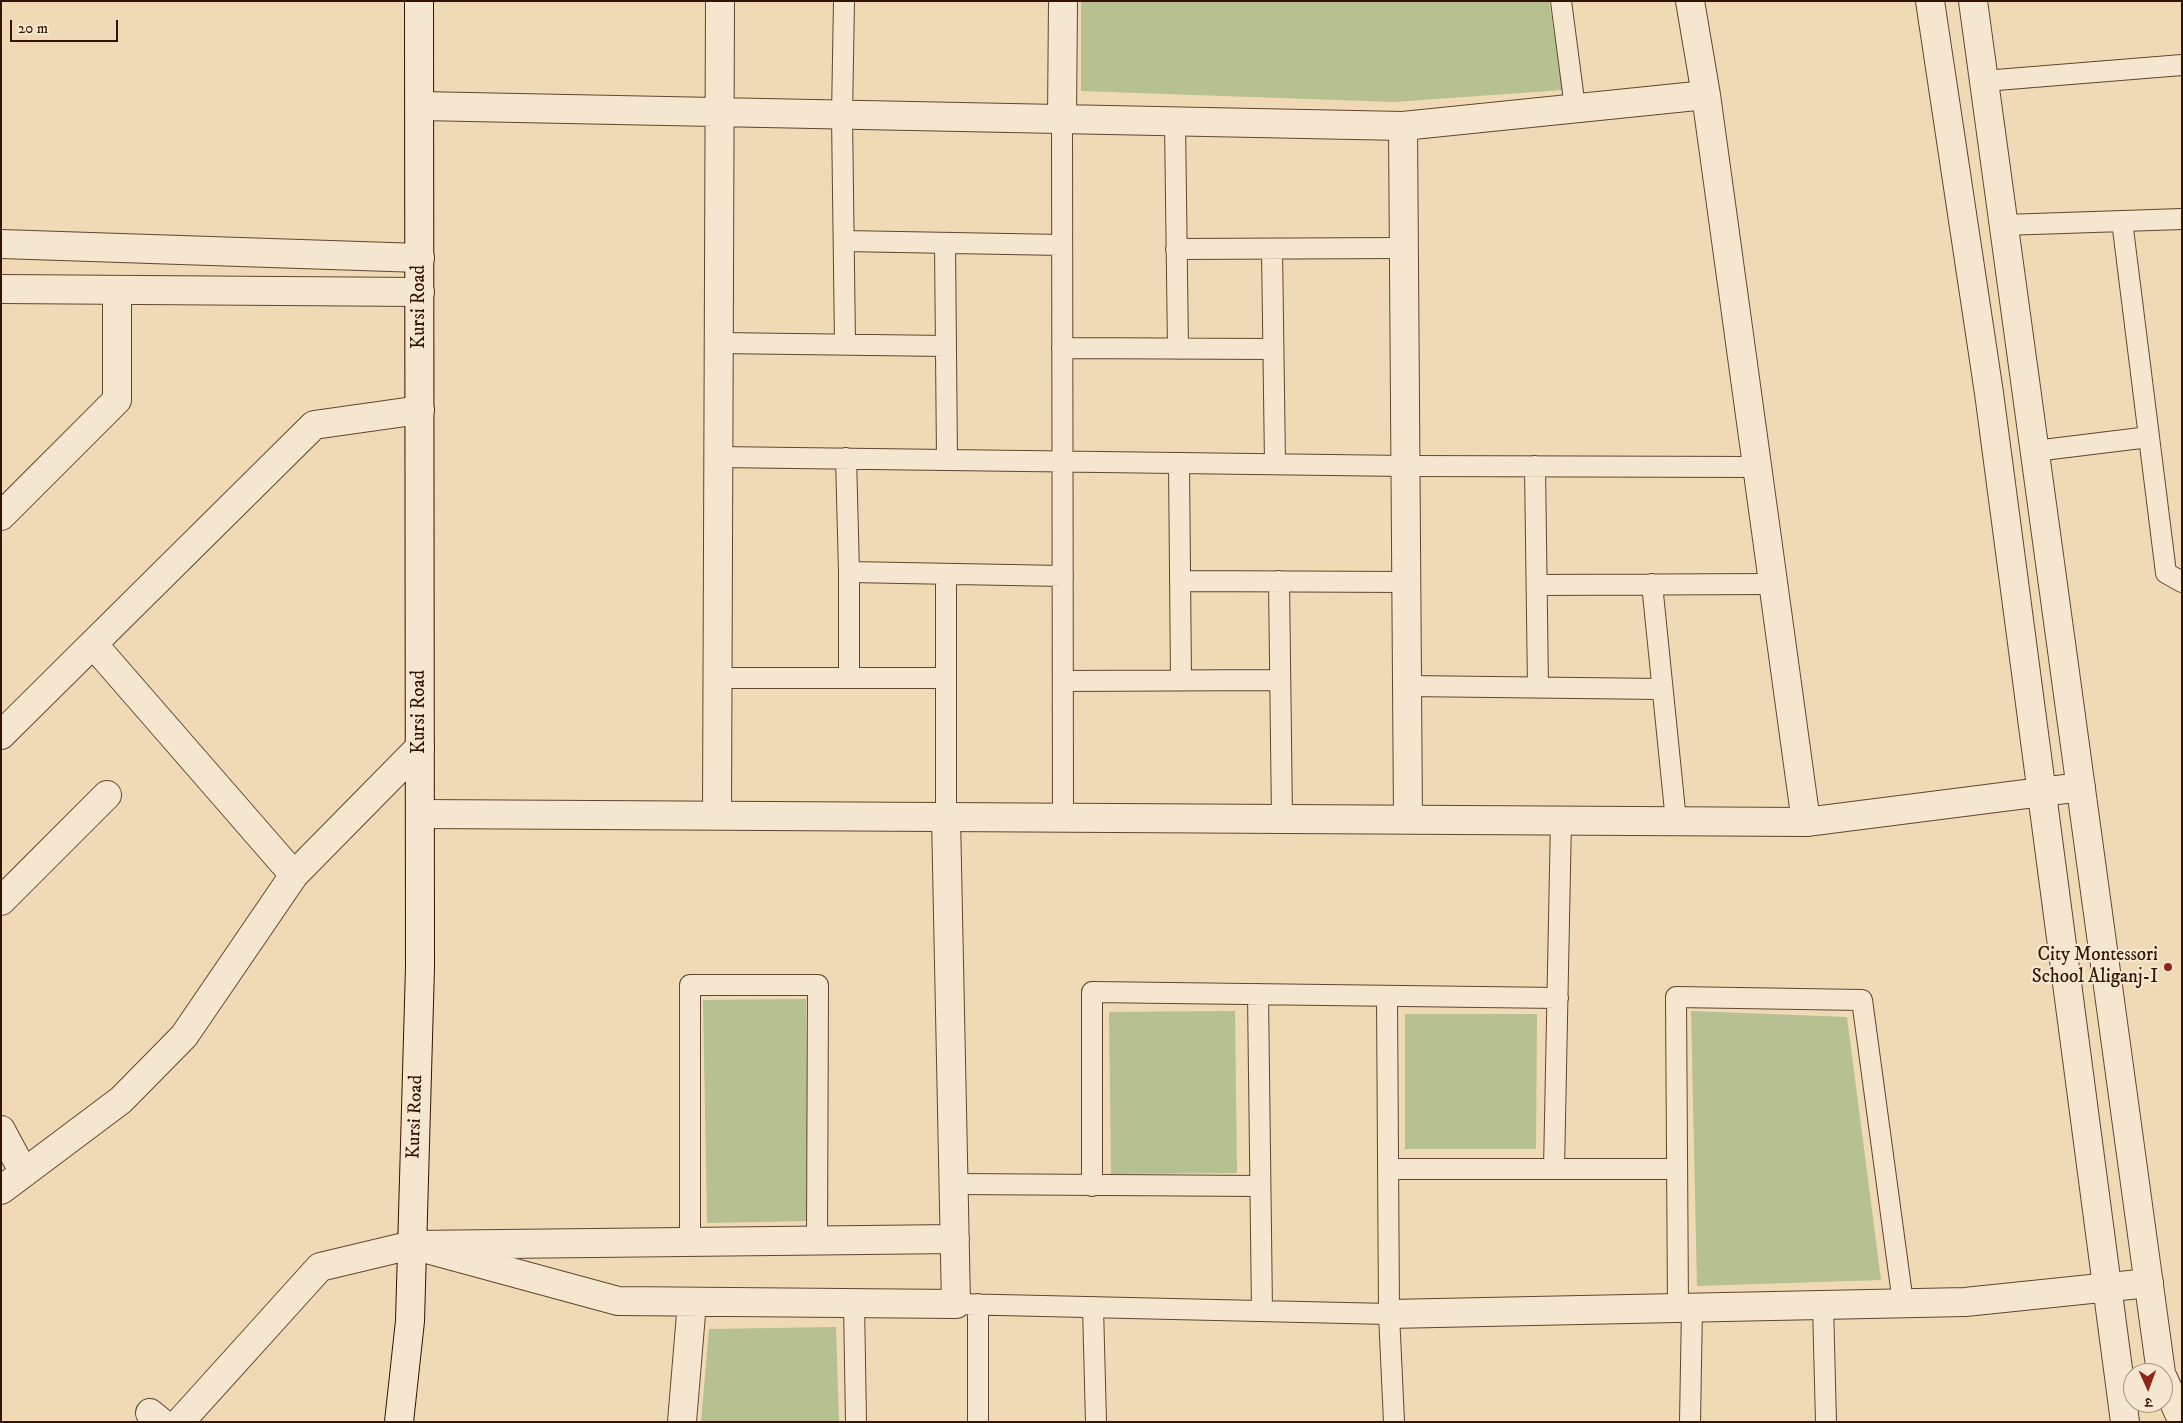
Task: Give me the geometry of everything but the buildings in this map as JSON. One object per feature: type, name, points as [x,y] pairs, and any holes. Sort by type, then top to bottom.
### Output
[{"type":"street","name":"Kursi Road","points":[[400,1422],[410,1321],[420,967],[419,1]]},
{"type":"street","points":[[717,815],[720,1]]},
{"type":"street","points":[[1062,119],[1063,1]]},
{"type":"street","points":[[1690,1],[1706,95],[1806,822]]},
{"type":"street","points":[[1930,1],[1989,393],[2125,1422]]},
{"type":"street","points":[[1973,1],[2160,1363]]},
{"type":"street","points":[[420,106],[1403,126],[1706,95]]},
{"type":"street","points":[[1403,126],[1408,819]]},
{"type":"street","points":[[1,244],[420,258]]},
{"type":"street","points":[[1,289],[420,292]]},
{"type":"street","points":[[1,516],[117,400],[117,290]]},
{"type":"street","points":[[7,720],[93,644],[314,424],[420,410]]},
{"type":"street","points":[[93,644],[294,875]]},
{"type":"street","points":[[1,1190],[121,1100],[184,1036],[294,875],[420,748]]},
{"type":"street","points":[[420,814],[1806,822],[2081,787]]},
{"type":"street","points":[[1,901],[108,795]]},
{"type":"street","points":[[412,1245],[618,1301],[967,1304],[955,1239],[946,817]]},
{"type":"street","points":[[1,1130],[24,1173]]},
{"type":"street","points":[[180,1422],[320,1267],[412,1245],[955,1239]]},
{"type":"street","points":[[1389,1314],[1965,1302],[2149,1283]]},
{"type":"street","points":[[682,1422],[692,1302]]},
{"type":"street","points":[[2173,1400],[2182,1420]]},
{"type":"lane","points":[[844,1],[842,115],[845,344]]},
{"type":"lane","points":[[1561,1],[1575,108]]},
{"type":"lane","points":[[1984,81],[2182,65]]},
{"type":"lane","points":[[1062,119],[1063,818]]},
{"type":"lane","points":[[1175,122],[1178,349]]},
{"type":"lane","points":[[2004,225],[2182,219]]},
{"type":"lane","points":[[2122,221],[2166,573],[2182,582]]},
{"type":"lane","points":[[844,241],[1062,245]]},
{"type":"lane","points":[[945,243],[947,460]]},
{"type":"lane","points":[[1176,249],[1404,248]]},
{"type":"lane","points":[[1272,249],[1275,464]]},
{"type":"lane","points":[[719,344],[946,346]]},
{"type":"lane","points":[[1062,348],[1273,349]]},
{"type":"lane","points":[[2035,451],[2149,438]]},
{"type":"lane","points":[[718,457],[1406,466],[1757,467]]},
{"type":"lane","points":[[846,458],[849,678]]},
{"type":"lane","points":[[1179,463],[1181,680]]},
{"type":"lane","points":[[1535,466],[1538,688]]},
{"type":"lane","points":[[849,572],[1062,576]]},
{"type":"lane","points":[[946,574],[946,817]]},
{"type":"lane","points":[[1180,581],[1406,582]]},
{"type":"lane","points":[[1279,581],[1282,819]]},
{"type":"lane","points":[[1652,584],[1676,821]]},
{"type":"lane","points":[[1537,585],[1773,584]]},
{"type":"lane","points":[[718,678],[946,678]]},
{"type":"lane","points":[[1063,681],[1280,680]]},
{"type":"lane","points":[[1407,686],[1662,689]]},
{"type":"lane","points":[[1554,1169],[1562,820]]},
{"type":"lane","points":[[690,1242],[690,985],[818,985],[818,1241]]},
{"type":"lane","points":[[1092,1186],[1092,992],[1558,998]]},
{"type":"lane","points":[[1258,994],[1262,1311]]},
{"type":"lane","points":[[1387,996],[1389,1314],[1394,1422]]},
{"type":"lane","points":[[1690,1422],[1676,1169],[1676,997],[1862,1000],[1903,1303]]},
{"type":"lane","points":[[1388,1169],[1676,1169]]},
{"type":"lane","points":[[954,1184],[1260,1186]]},
{"type":"lane","points":[[854,1303],[856,1422]]},
{"type":"lane","points":[[978,1422],[967,1304],[1389,1314]]},
{"type":"lane","points":[[1823,1305],[1826,1422]]},
{"type":"lane","points":[[1093,1307],[1096,1422]]},
{"type":"green space","points":[[1081,1],[1549,1],[1563,90],[1394,102],[1081,91]]},
{"type":"green space","points":[[806,999],[809,1221],[707,1223],[703,1000]]},
{"type":"green space","points":[[1235,1011],[1237,1173],[1111,1174],[1109,1012]]},
{"type":"green space","points":[[1691,1011],[1847,1017],[1881,1280],[1697,1286]]},
{"type":"green space","points":[[1405,1014],[1537,1014],[1536,1149],[1405,1149]]},
{"type":"green space","points":[[836,1327],[839,1422],[701,1422],[709,1329]]},
{"type":"place","name":"City Montessori School Aliganj-I","points":[[2168,967]]}]
